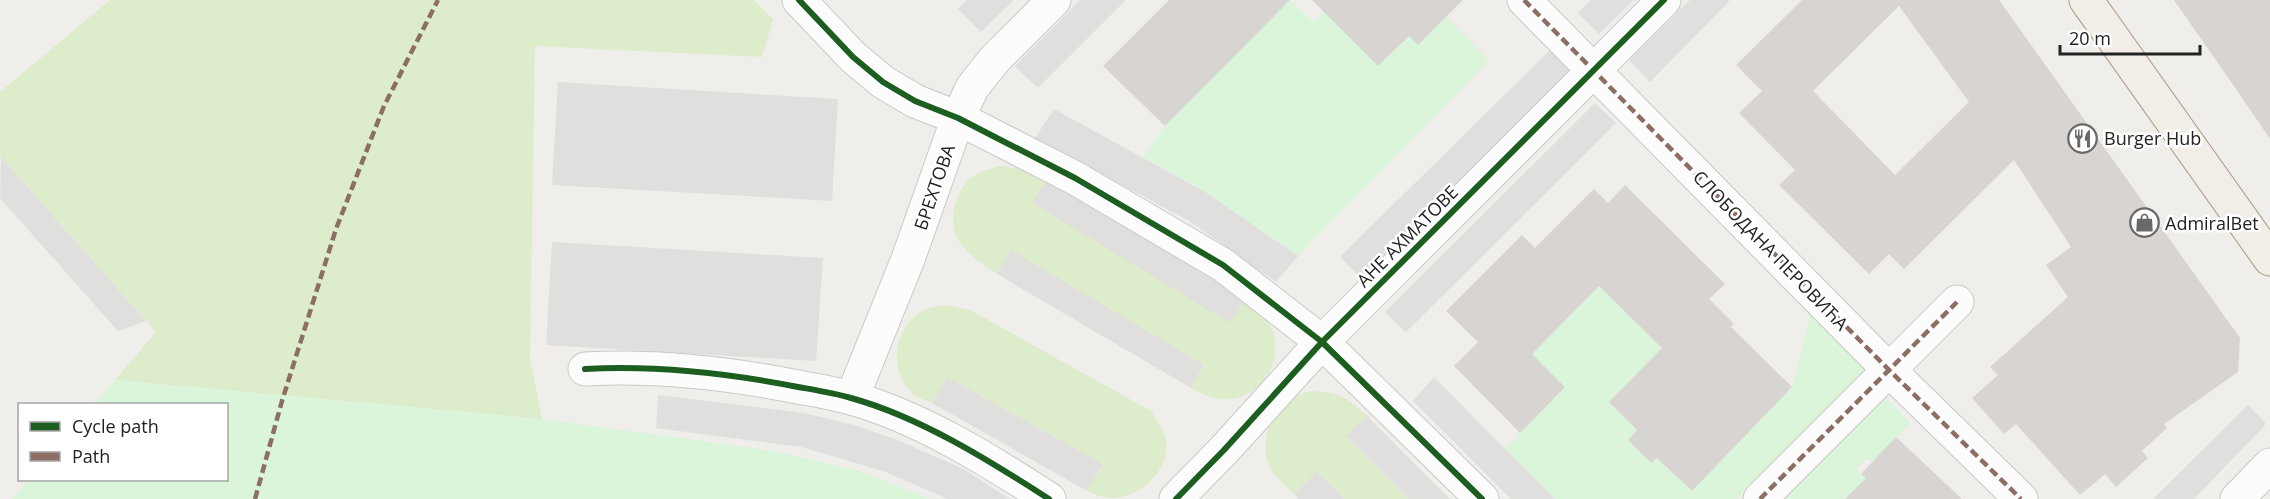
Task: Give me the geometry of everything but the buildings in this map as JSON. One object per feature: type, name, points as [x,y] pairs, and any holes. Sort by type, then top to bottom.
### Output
[{"type":"main road","points":[[2086,0],[2270,259]]},
{"type":"street","points":[[799,0],[853,57],[882,82],[915,101],[958,118],[1075,178],[1223,265],[1322,342],[1482,499]]},
{"type":"street","name":"БРЕХТОВА","points":[[852,398],[908,259],[958,118],[972,88],[993,60],[1054,0]]},
{"type":"street","name":"СЛОБОДАНА ПЕРОВИЋА","points":[[1524,0],[1889,370],[2021,499]]},
{"type":"street","name":"АНЕ АХМАТОВЕ","points":[[1176,499],[1322,342],[1664,0]]},
{"type":"street","points":[[1760,499],[1957,302]]},
{"type":"street","points":[[585,369],[682,369],[758,379],[852,398],[916,423],[954,442],[992,462],[1049,499]]},
{"type":"street","points":[[2237,499],[2270,465]]},
{"type":"green space","points":[[110,0],[754,0],[773,19],[762,57],[535,46],[530,358],[542,419],[115,380],[156,332],[0,156],[0,92]]},
{"type":"green space","points":[[1290,0],[1313,22],[1324,12],[1378,66],[1409,36],[1418,45],[1446,17],[1489,61],[1298,256],[1205,192],[1143,157],[1165,126]]},
{"type":"green space","points":[[1000,166],[1025,169],[1047,180],[1033,203],[1230,322],[1245,299],[1266,319],[1273,334],[1274,359],[1263,381],[1243,396],[1220,399],[1205,395],[1191,388],[1204,366],[1011,251],[997,274],[978,260],[965,249],[956,235],[953,216],[955,206],[958,196],[969,180],[980,173]]},
{"type":"green space","points":[[1599,286],[1662,348],[1609,402],[1637,430],[1628,441],[1651,463],[1657,458],[1691,491],[1729,453],[1724,447],[1742,438],[1792,387],[1810,314],[1867,371],[1736,499],[1555,499],[1505,449],[1565,387],[1532,354]]},
{"type":"green space","points":[[947,305],[970,310],[1151,411],[1165,436],[1166,448],[1160,470],[1144,487],[1133,493],[1122,497],[1099,496],[1087,491],[1103,464],[947,377],[932,403],[913,394],[903,382],[899,372],[897,360],[901,336],[906,326],[924,310]]},
{"type":"green space","points":[[115,380],[542,419],[768,450],[857,470],[931,499],[12,499],[28,481],[228,481],[228,403],[95,403]]},
{"type":"green space","points":[[1315,391],[1332,393],[1344,398],[1367,416],[1347,437],[1409,499],[1345,499],[1317,471],[1294,494],[1275,475],[1266,452],[1267,433],[1271,423],[1281,407],[1289,401],[1302,394]]},
{"type":"green space","points":[[1884,395],[1910,423],[1873,462],[1867,458],[1856,469],[1866,478],[1845,499],[1781,499]]},
{"type":"shaded area","points":[[967,0],[1014,0],[981,32],[958,9]]},
{"type":"shaded area","points":[[1080,0],[1126,0],[1038,88],[1015,66]]},
{"type":"shaded area","points":[[1591,0],[1634,0],[1599,34],[1578,13]]},
{"type":"shaded area","points":[[1690,0],[1730,0],[1650,82],[1629,60]]},
{"type":"shaded area","points":[[1550,50],[1571,69],[1361,278],[1340,257]]},
{"type":"shaded area","points":[[558,82],[838,99],[832,201],[552,185]]},
{"type":"shaded area","points":[[1595,103],[1616,123],[1406,332],[1385,312]]},
{"type":"shaded area","points":[[1054,109],[1205,192],[1298,256],[1276,282],[1191,222],[1035,138]]},
{"type":"shaded area","points":[[1,157],[146,321],[118,331],[0,198]]},
{"type":"shaded area","points":[[1047,180],[1245,299],[1230,323],[1032,203]]},
{"type":"shaded area","points":[[552,242],[823,258],[816,361],[546,345]]},
{"type":"shaded area","points":[[1011,250],[1204,365],[1191,388],[997,274]]},
{"type":"shaded area","points":[[947,377],[1103,464],[1087,491],[932,403]]},
{"type":"shaded area","points":[[1434,377],[1555,499],[1511,499],[1413,401]]},
{"type":"shaded area","points":[[658,395],[804,413],[854,425],[898,440],[963,469],[1010,499],[947,499],[886,472],[801,447],[656,428]]},
{"type":"shaded area","points":[[2248,405],[2266,424],[2194,499],[2153,499]]},
{"type":"shaded area","points":[[1367,416],[1450,499],[1409,499],[1346,436]]},
{"type":"shaded area","points":[[1317,471],[1345,499],[1299,499],[1294,494]]},
{"type":"marked path","points":[[255,499],[282,401],[336,229],[384,106],[438,0]]},
{"type":"marked path","points":[[1524,0],[1889,370],[2021,499]]},
{"type":"marked path","points":[[1760,499],[1957,302]]},
{"type":"cycle path","points":[[799,0],[853,57],[883,82],[915,101],[958,118],[1075,178],[1223,265],[1322,342],[1482,499]]},
{"type":"cycle path","points":[[1176,499],[1322,342],[1664,0]]},
{"type":"cycle path","points":[[585,369],[639,368],[718,374],[851,398],[903,416],[954,441],[1049,499]]},
{"type":"place","name":"Burger Hub","points":[[2083,138]]},
{"type":"place","name":"AdmiralBet","points":[[2144,223]]}]
